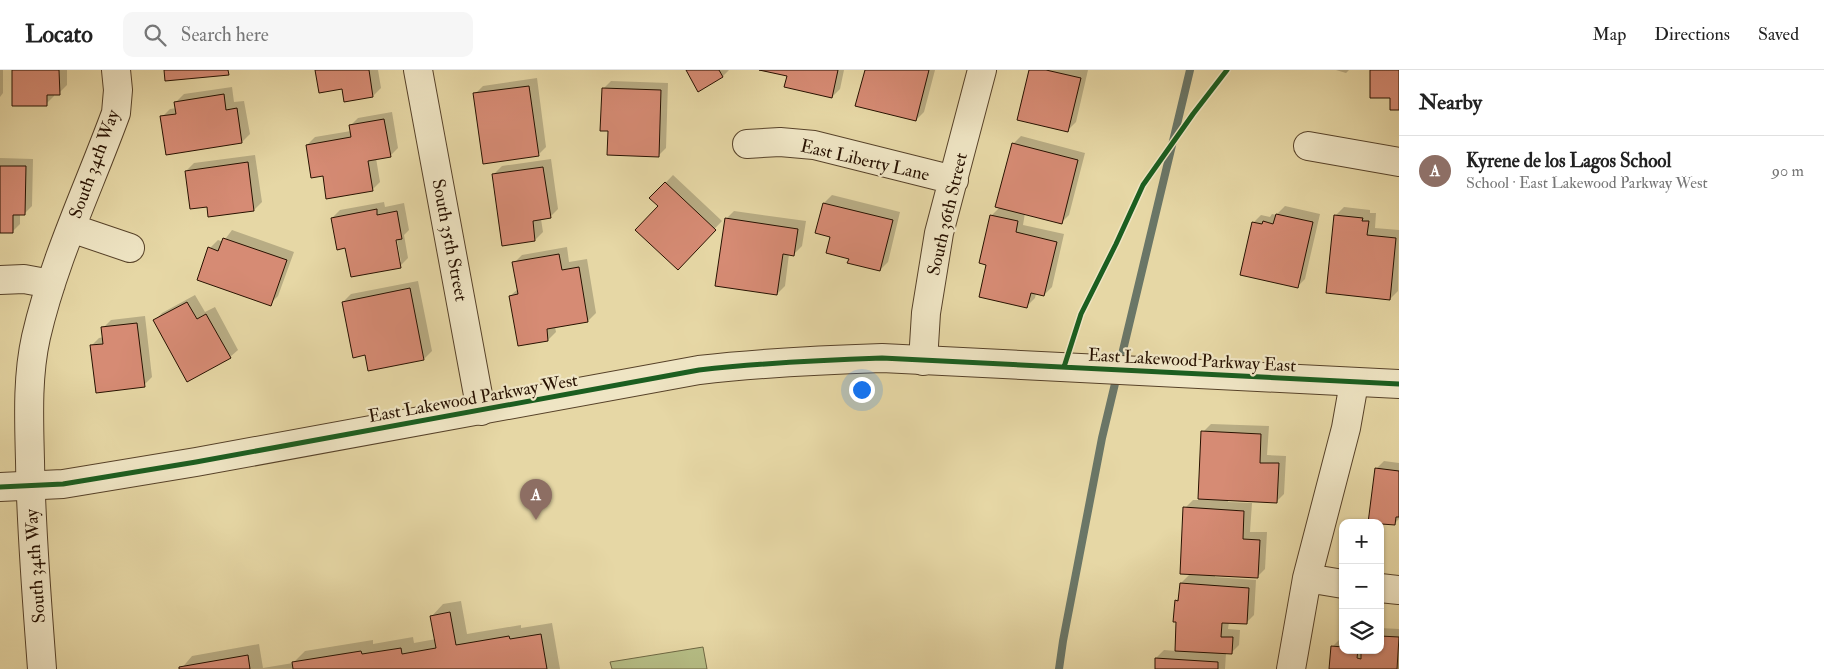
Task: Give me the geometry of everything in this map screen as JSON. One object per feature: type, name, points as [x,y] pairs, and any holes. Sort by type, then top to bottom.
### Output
[{"type":"street","name":"South 34th Way","points":[[42,669],[30,486],[29,400],[36,338],[51,284],[116,112],[118,90],[116,70]]},
{"type":"street","name":"South 35th Street","points":[[418,70],[481,411]]},
{"type":"street","name":"South 36th Street","points":[[923,361],[926,313],[939,233],[982,70]]},
{"type":"street","name":"East Liberty Lane","points":[[747,144],[780,142],[814,145],[954,180]]},
{"type":"street","points":[[1308,146],[1399,162]]},
{"type":"street","name":"South 34th Way","points":[[71,228],[130,248]]},
{"type":"street","points":[[0,280],[24,279],[51,284]]},
{"type":"street","name":"East Lakewood Parkway West","points":[[0,488],[63,484],[196,462],[699,370],[756,363],[856,359],[923,361]]},
{"type":"street","name":"East Lakewood Parkway East","points":[[923,361],[1399,384]]},
{"type":"street","points":[[1291,669],[1307,578],[1346,428],[1354,383]]},
{"type":"street","points":[[1307,578],[1339,583]]},
{"type":"street","points":[[1384,588],[1399,590]]},
{"type":"green space","points":[[703,647],[707,669],[612,669],[610,662]]},
{"type":"building","points":[[12,70],[59,70],[60,95],[47,95],[47,106],[12,106]]},
{"type":"building","points":[[164,70],[228,70],[229,75],[165,81]]},
{"type":"building","points":[[315,70],[369,70],[373,97],[344,102],[342,89],[319,93]]},
{"type":"building","points":[[686,70],[719,70],[723,77],[698,92]]},
{"type":"building","points":[[759,70],[838,70],[832,98],[784,87],[787,76]]},
{"type":"building","points":[[865,70],[929,70],[916,121],[855,106]]},
{"type":"building","points":[[1029,70],[1046,70],[1081,78],[1068,132],[1017,120]]},
{"type":"building","points":[[1370,70],[1399,70],[1399,110],[1390,110],[1390,98],[1370,98]]},
{"type":"building","points":[[529,86],[539,156],[483,164],[473,93]]},
{"type":"building","points":[[602,88],[661,90],[659,157],[607,155],[608,131],[600,131]]},
{"type":"building","points":[[224,94],[226,110],[237,108],[242,143],[166,155],[160,116],[176,114],[174,102]]},
{"type":"building","points":[[384,119],[391,157],[368,161],[373,191],[326,199],[323,176],[311,178],[306,145],[351,137],[349,125]]},
{"type":"building","points":[[1012,143],[1078,160],[1062,224],[995,207]]},
{"type":"building","points":[[248,162],[254,211],[208,217],[207,207],[190,209],[185,171]]},
{"type":"building","points":[[0,166],[26,166],[25,215],[13,215],[13,233],[0,233]]},
{"type":"building","points":[[543,167],[551,218],[533,221],[535,241],[502,246],[492,174]]},
{"type":"building","points":[[665,182],[716,230],[678,270],[635,230],[658,206],[649,198]]},
{"type":"building","points":[[823,203],[893,220],[880,271],[847,263],[849,259],[826,253],[830,237],[815,233]]},
{"type":"building","points":[[377,209],[377,215],[397,211],[402,239],[396,240],[401,268],[351,277],[345,248],[337,250],[331,218]]},
{"type":"building","points":[[1276,214],[1313,222],[1298,288],[1240,275],[1252,222],[1262,224],[1263,221],[1273,224]]},
{"type":"building","points":[[990,215],[1018,221],[1016,232],[1057,242],[1044,296],[1031,293],[1027,308],[979,297],[986,265],[979,263]]},
{"type":"building","points":[[1334,215],[1363,218],[1362,221],[1369,221],[1367,235],[1396,238],[1390,300],[1326,293]]},
{"type":"building","points":[[725,218],[798,229],[794,256],[783,254],[777,295],[715,286]]},
{"type":"building","points":[[223,238],[287,260],[271,306],[197,280],[208,247],[218,251]]},
{"type":"building","points":[[559,254],[562,270],[579,267],[588,322],[547,329],[548,341],[518,346],[509,296],[518,294],[512,262]]},
{"type":"building","points":[[410,288],[424,360],[368,371],[365,355],[353,358],[342,302]]},
{"type":"building","points":[[187,302],[197,319],[206,314],[231,358],[187,382],[153,320]]},
{"type":"building","points":[[137,323],[145,387],[96,393],[90,345],[103,344],[101,327]]},
{"type":"building","points":[[1201,431],[1261,434],[1260,463],[1279,463],[1277,503],[1198,499]]},
{"type":"building","points":[[1375,468],[1399,471],[1399,517],[1396,517],[1395,525],[1384,524],[1384,519],[1369,519]]},
{"type":"building","points":[[1183,507],[1244,511],[1243,539],[1260,540],[1258,578],[1180,574]]},
{"type":"building","points":[[1180,583],[1249,588],[1247,624],[1222,623],[1221,637],[1233,637],[1232,654],[1175,651],[1176,622],[1173,622],[1175,600],[1178,601]]},
{"type":"building","points":[[450,612],[456,645],[509,636],[510,639],[541,634],[547,669],[293,669],[292,662],[361,651],[362,654],[401,648],[402,654],[436,648],[430,616]]},
{"type":"building","points":[[1384,636],[1399,637],[1397,669],[1329,669],[1331,646],[1339,647],[1339,654],[1358,654],[1357,658],[1361,659],[1361,654],[1384,654]]},
{"type":"building","points":[[248,655],[250,669],[179,669],[179,667]]},
{"type":"building","points":[[1155,658],[1218,662],[1218,669],[1155,669]]},
{"type":"waterway","points":[[1059,669],[1102,438],[1190,70]]},
{"type":"cycle path","points":[[1064,367],[1081,314],[1143,185],[1193,114],[1227,70]]},
{"type":"cycle path","points":[[0,487],[63,484],[196,462],[699,370],[768,364],[882,358],[1399,384]]},
{"type":"place","name":"Kyrene de los Lagos School","points":[[536,520]]}]
